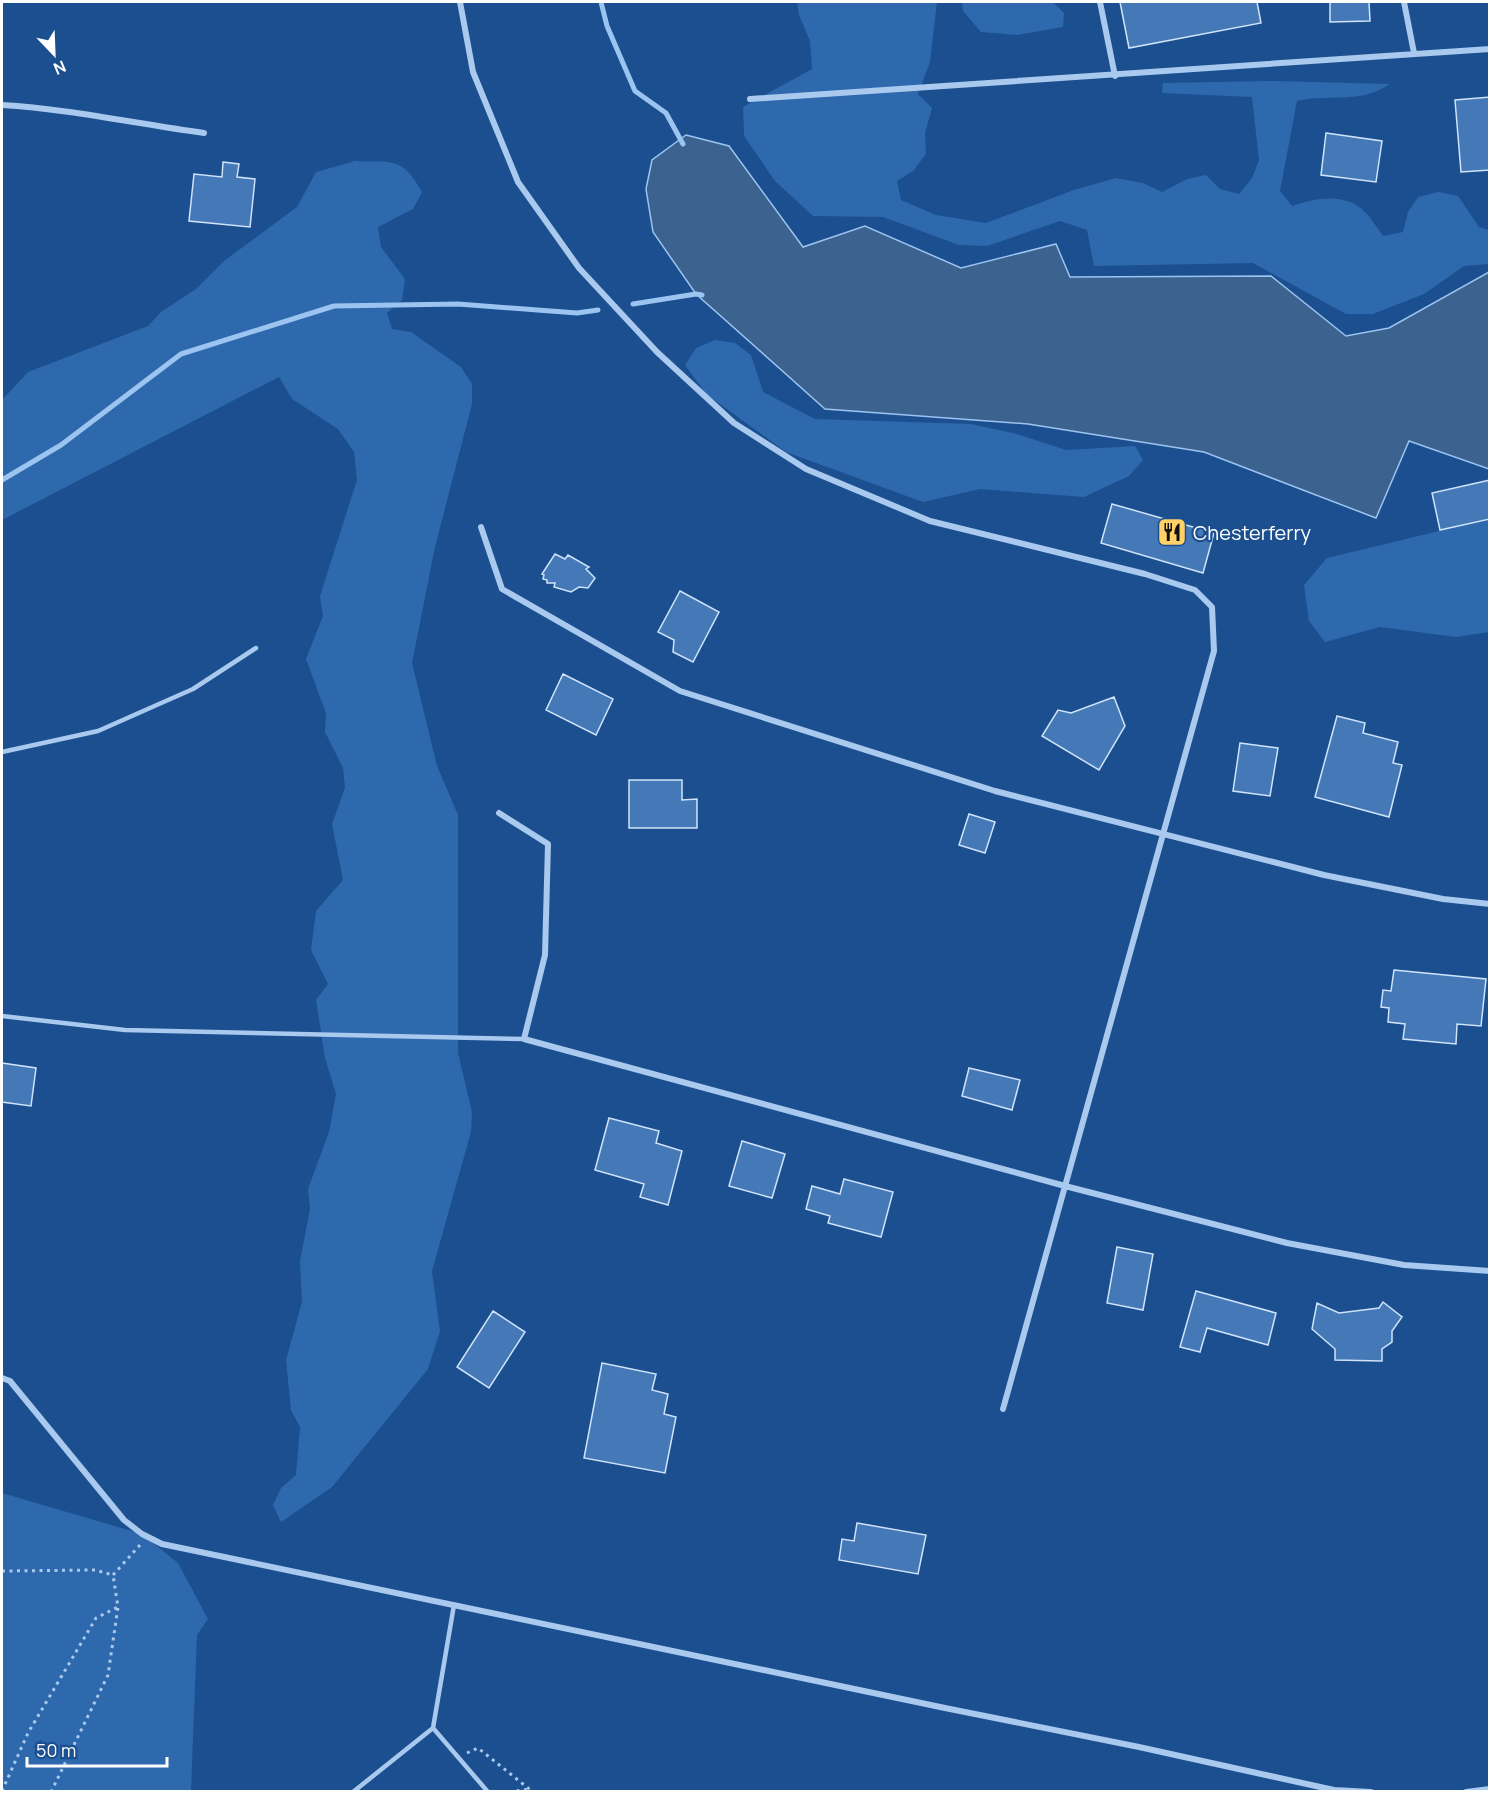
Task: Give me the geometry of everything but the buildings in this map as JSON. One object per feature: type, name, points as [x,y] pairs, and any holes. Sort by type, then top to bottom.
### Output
[{"type":"street","points":[[460,2],[473,72],[518,182],[579,268],[657,352],[734,423],[806,469],[930,521],[1145,574],[1195,590],[1212,607],[1214,651],[1003,1409]]},
{"type":"street","points":[[1100,2],[1115,76]]},
{"type":"street","points":[[1404,2],[1414,53]]},
{"type":"street","points":[[750,99],[1490,49]]},
{"type":"street","points":[[2,105],[37,107],[204,134]]},
{"type":"street","points":[[482,527],[502,589],[680,691],[995,791],[1324,875],[1443,898],[1490,904]]},
{"type":"street","points":[[499,813],[548,844],[544,955],[524,1039],[1065,1186],[1287,1243],[1404,1265],[1490,1272]]},
{"type":"street","points":[[2,1378],[10,1381],[124,1520],[162,1544],[1139,1747],[1334,1791],[1371,1791]]},
{"type":"street","points":[[1466,1791],[1490,1789]]},
{"type":"lane","points":[[2,752],[98,731],[193,689],[256,648]]},
{"type":"lane","points":[[2,1016],[124,1030],[524,1039]]},
{"type":"lane","points":[[353,1791],[433,1728],[454,1605]]},
{"type":"lane","points":[[433,1728],[488,1791]]},
{"type":"path","points":[[113,1575],[148,1537]]},
{"type":"path","points":[[2,1571],[95,1570],[113,1575]]},
{"type":"path","points":[[51,1791],[108,1675],[118,1607],[113,1575]]},
{"type":"path","points":[[2,1791],[28,1733],[96,1618],[118,1607]]},
{"type":"path","points":[[478,1748],[531,1790]]},
{"type":"path","points":[[509,1791],[531,1790]]},
{"type":"shaded area","points":[[797,2],[937,2],[930,62],[918,94],[932,108],[925,133],[926,154],[913,171],[897,181],[901,200],[936,215],[986,223],[1074,190],[1116,178],[1143,183],[1162,192],[1187,179],[1206,175],[1220,189],[1239,194],[1252,178],[1259,160],[1252,97],[1162,93],[1163,83],[1275,81],[1390,84],[1367,94],[1297,101],[1280,191],[1292,206],[1330,198],[1349,202],[1365,212],[1383,236],[1403,232],[1408,212],[1418,197],[1438,192],[1458,196],[1479,227],[1489,230],[1489,264],[1464,266],[1424,294],[1373,314],[1346,314],[1253,263],[1094,266],[1087,230],[1060,221],[987,246],[959,245],[883,217],[813,216],[775,181],[744,136],[743,107],[812,69],[810,41],[799,15]]},
{"type":"shaded area","points":[[962,2],[1053,2],[1064,13],[1063,27],[1017,35],[981,32],[963,11]]},
{"type":"shaded area","points":[[686,135],[729,146],[803,247],[865,226],[961,268],[1056,244],[1070,277],[1271,276],[1346,336],[1389,328],[1489,272],[1489,469],[1409,441],[1376,518],[1204,452],[1028,424],[825,409],[696,294],[653,232],[646,189],[652,160]]},
{"type":"shaded area","points":[[355,161],[387,162],[402,167],[422,192],[413,209],[378,227],[381,247],[405,279],[402,300],[387,313],[392,329],[411,332],[461,367],[472,384],[472,404],[435,547],[412,663],[437,766],[458,815],[458,1053],[472,1112],[471,1132],[432,1271],[440,1331],[428,1369],[332,1487],[281,1522],[273,1505],[281,1488],[296,1475],[300,1427],[291,1410],[286,1360],[302,1302],[300,1261],[310,1209],[308,1189],[329,1132],[336,1094],[325,1058],[316,1000],[328,984],[311,950],[316,911],[343,880],[332,824],[345,788],[343,768],[325,732],[326,713],[306,659],[323,616],[320,596],[357,480],[354,452],[338,429],[292,399],[279,377],[2,520],[2,400],[28,372],[148,326],[161,312],[196,289],[224,261],[297,207],[316,172]]},
{"type":"shaded area","points":[[715,340],[735,343],[751,355],[763,392],[815,419],[971,424],[1017,434],[1066,450],[1135,446],[1143,460],[1129,476],[1084,497],[980,489],[923,502],[786,452],[706,394],[685,365],[696,348]]},
{"type":"shaded area","points":[[1489,519],[1489,632],[1456,637],[1380,627],[1325,642],[1309,621],[1304,585],[1327,558]]},
{"type":"shaded area","points":[[2,1493],[142,1534],[178,1563],[208,1619],[197,1635],[191,1791],[2,1791]]},
{"type":"waterway","points":[[601,2],[607,26],[635,91],[666,113],[683,144]]},
{"type":"waterway","points":[[633,304],[702,295]]},
{"type":"waterway","points":[[2,480],[61,445],[181,354],[334,306],[458,304],[577,313],[598,310]]},
{"type":"place","name":"Chesterferry","points":[[1172,532]]}]
